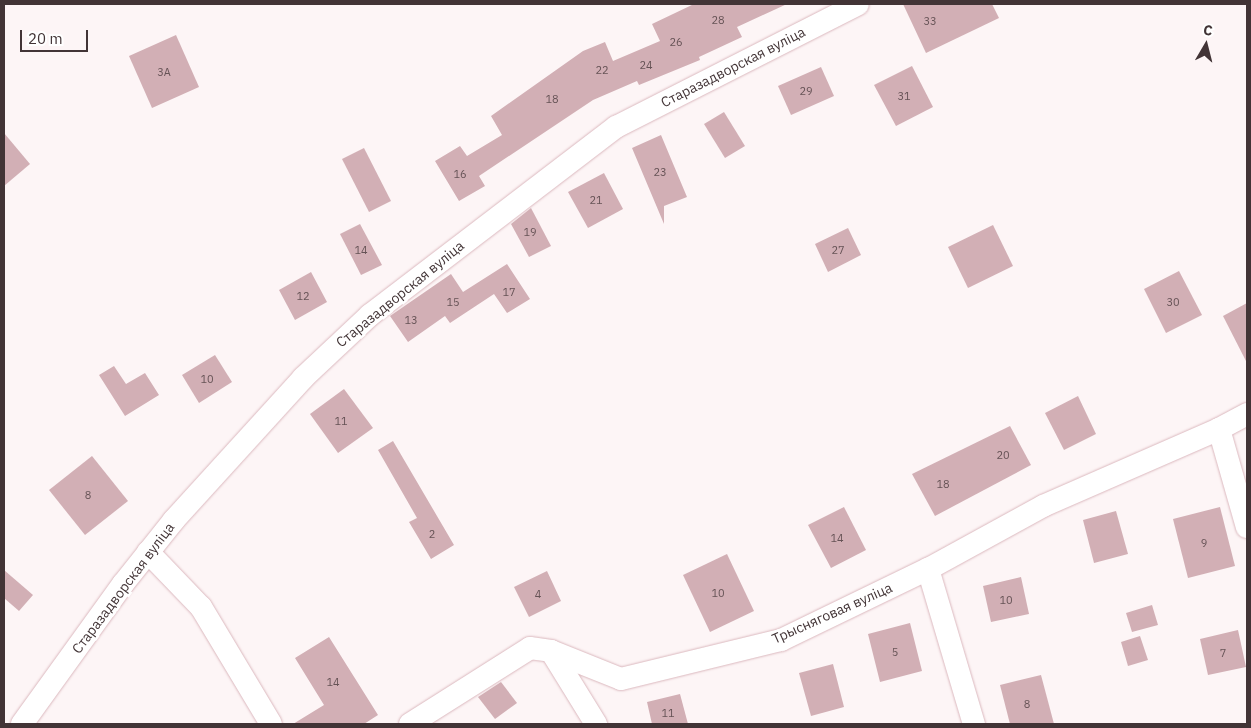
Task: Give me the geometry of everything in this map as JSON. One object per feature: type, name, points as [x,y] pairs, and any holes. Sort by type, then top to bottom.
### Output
[{"type":"street","name":"Старазадворская вуліца","points":[[22,724],[148,552],[303,378],[336,346],[406,287],[592,142],[644,111],[858,4]]},
{"type":"street","name":"Трысняговая вуліца","points":[[410,724],[530,648],[551,651],[621,679],[781,640],[928,569],[1043,506],[1219,429],[1247,414]]},
{"type":"street","points":[[1219,429],[1247,527]]},
{"type":"street","points":[[148,552],[201,607],[270,724]]},
{"type":"street","points":[[928,569],[974,724]]},
{"type":"street","points":[[551,651],[596,724]]},
{"type":"building","points":[[694,4],[787,4],[737,27],[742,37],[699,57],[700,60],[639,85],[637,81],[593,100],[479,176],[485,186],[459,201],[435,161],[460,146],[467,156],[502,135],[491,116],[583,51],[605,42],[613,61],[660,41],[652,24]]},
{"type":"building","points":[[903,4],[992,4],[999,18],[926,53]]},
{"type":"building","points":[[176,35],[199,87],[152,108],[129,56]]},
{"type":"building","points":[[912,66],[933,107],[896,126],[874,85]]},
{"type":"building","points":[[821,67],[834,96],[791,115],[778,86]]},
{"type":"building","points":[[724,112],[745,146],[725,158],[704,124]]},
{"type":"building","points":[[4,133],[30,164],[4,186]]},
{"type":"building","points":[[661,135],[687,197],[664,206],[664,224],[632,148]]},
{"type":"building","points":[[364,148],[391,201],[369,212],[342,159]]},
{"type":"building","points":[[604,173],[623,209],[588,228],[568,192]]},
{"type":"building","points":[[531,208],[551,246],[529,257],[511,224]]},
{"type":"building","points":[[360,224],[382,265],[361,275],[340,234]]},
{"type":"building","points":[[993,225],[1013,266],[968,288],[948,247]]},
{"type":"building","points":[[848,228],[861,255],[828,272],[815,244]]},
{"type":"building","points":[[507,264],[530,299],[507,313],[494,294],[450,323],[445,316],[408,342],[390,316],[451,274],[463,292]]},
{"type":"building","points":[[1179,271],[1202,315],[1166,333],[1144,289]]},
{"type":"building","points":[[311,272],[327,302],[295,320],[279,290]]},
{"type":"building","points":[[1247,303],[1247,363],[1223,316]]},
{"type":"building","points":[[215,355],[232,382],[199,403],[182,375]]},
{"type":"building","points":[[114,366],[126,384],[145,373],[159,395],[125,416],[99,375]]},
{"type":"building","points":[[344,389],[373,428],[338,453],[310,414]]},
{"type":"building","points":[[1078,396],[1096,434],[1064,450],[1045,413]]},
{"type":"building","points":[[1010,426],[1031,465],[935,516],[912,474]]},
{"type":"building","points":[[393,441],[454,545],[431,559],[409,522],[417,518],[378,450]]},
{"type":"building","points":[[92,456],[128,501],[85,535],[49,490]]},
{"type":"building","points":[[844,507],[866,550],[831,568],[808,525]]},
{"type":"building","points":[[1220,507],[1235,566],[1188,578],[1173,519]]},
{"type":"building","points":[[1116,511],[1128,554],[1094,563],[1083,520]]},
{"type":"building","points":[[727,554],[754,611],[710,632],[683,575]]},
{"type":"building","points":[[4,570],[33,595],[19,611],[4,598]]},
{"type":"building","points":[[547,571],[561,601],[529,617],[514,587]]},
{"type":"building","points":[[1021,577],[1029,614],[991,622],[983,586]]},
{"type":"building","points":[[1152,605],[1158,625],[1132,632],[1126,613]]},
{"type":"building","points":[[910,623],[922,671],[880,682],[868,634]]},
{"type":"building","points":[[1238,630],[1246,667],[1208,675],[1200,639]]},
{"type":"building","points":[[1140,636],[1148,660],[1128,666],[1121,642]]},
{"type":"building","points":[[329,637],[378,715],[364,724],[293,724],[324,705],[295,658]]},
{"type":"building","points":[[833,664],[844,707],[811,716],[799,673]]},
{"type":"building","points":[[1041,675],[1054,724],[1010,724],[1000,685]]},
{"type":"building","points":[[501,682],[517,703],[495,719],[478,697]]},
{"type":"building","points":[[680,694],[688,724],[652,724],[647,702]]}]
